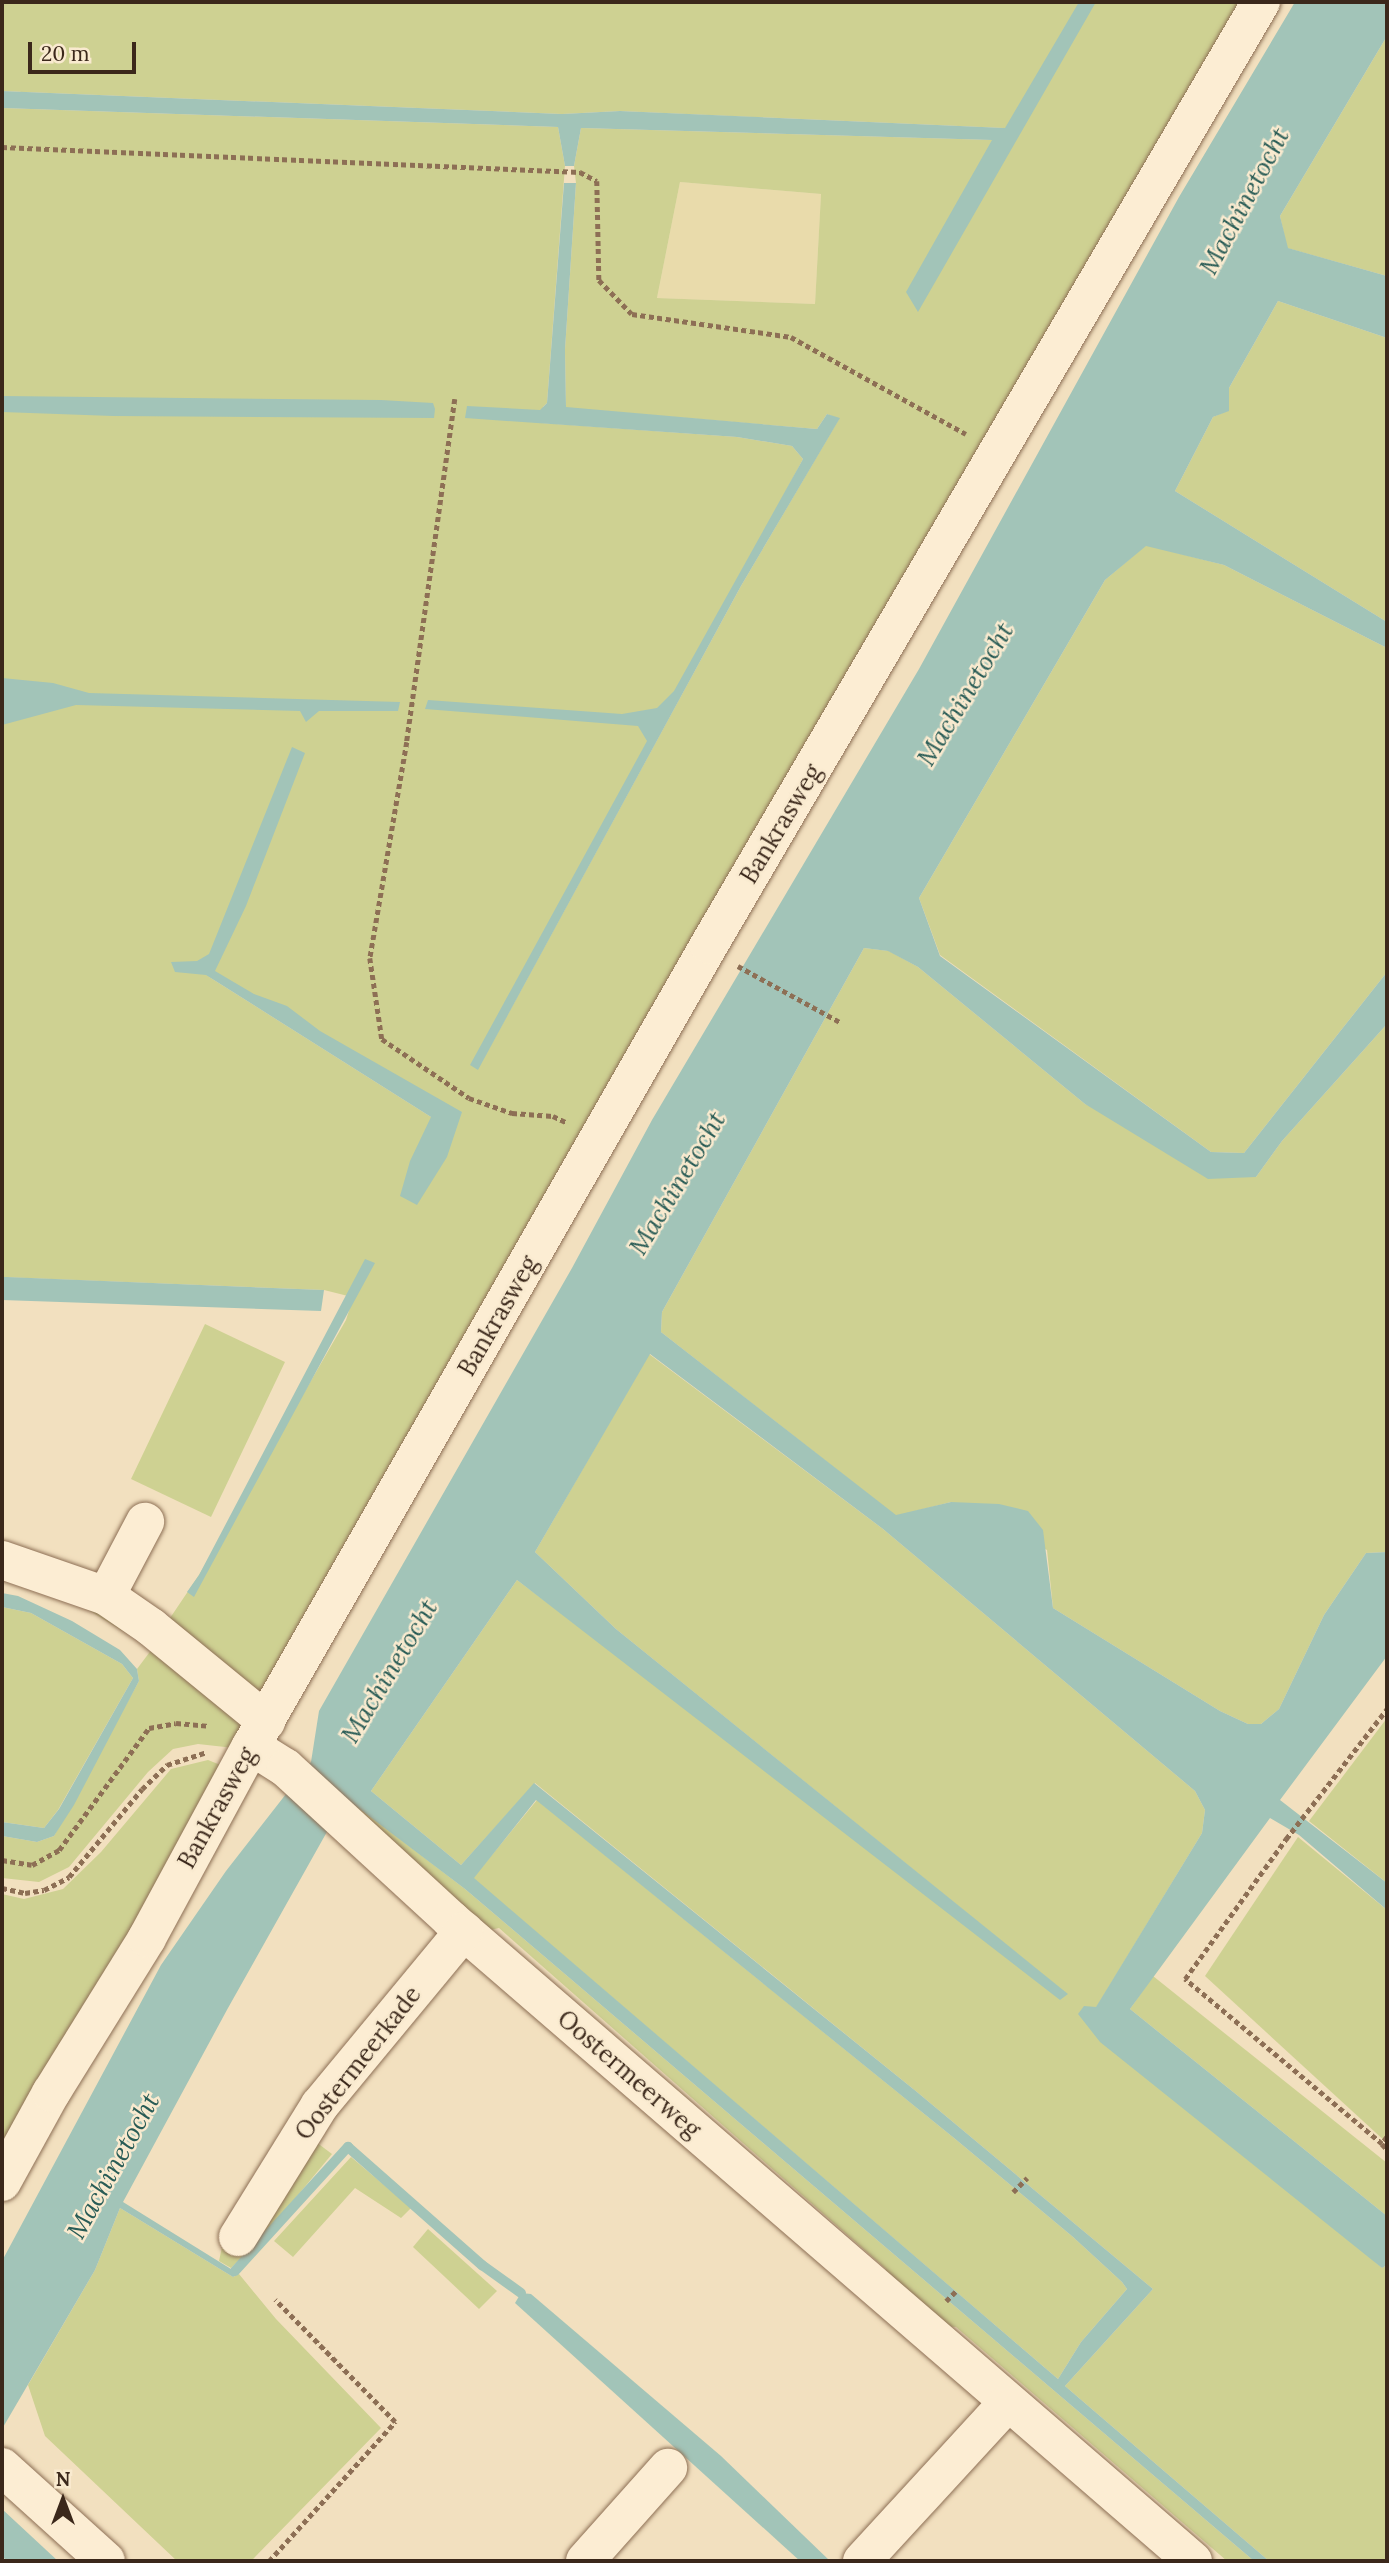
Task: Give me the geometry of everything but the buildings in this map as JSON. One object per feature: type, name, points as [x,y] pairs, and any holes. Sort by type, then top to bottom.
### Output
[{"type":"street","name":"Bankrasweg","points":[[2,2182],[51,2093],[147,1938],[258,1733],[709,944],[1000,453],[1261,2]]},
{"type":"street","points":[[106,1596],[145,1522]]},
{"type":"street","name":"Oostermeerweg","points":[[2,1560],[106,1596],[151,1627],[258,1733],[286,1768],[464,1931],[1193,2561]]},
{"type":"street","name":"Oostermeerkade","points":[[238,2237],[320,2105],[464,1931]]},
{"type":"street","points":[[862,2561],[1008,2402]]},
{"type":"street","points":[[3,2467],[106,2561]]},
{"type":"street","points":[[585,2561],[668,2468]]},
{"type":"path","points":[[2,147],[580,173],[597,181],[599,280],[632,314],[791,337],[1000,453]]},
{"type":"path","points":[[455,399],[407,742],[370,958],[382,1039],[469,1098],[512,1113],[553,1116],[601,1137]]},
{"type":"path","points":[[734,963],[840,1022]]},
{"type":"path","points":[[1387,1709],[1286,1839],[1185,1979],[1387,2149]]},
{"type":"path","points":[[2,1860],[32,1865],[59,1850],[149,1728],[176,1723],[204,1723],[258,1733]]},
{"type":"path","points":[[2,1888],[25,1893],[44,1890],[69,1877],[142,1789],[167,1765],[258,1733]]},
{"type":"path","points":[[1382,2144],[1387,2137]]},
{"type":"path","points":[[1013,2192],[1027,2178]]},
{"type":"path","points":[[269,2561],[395,2423],[275,2300]]},
{"type":"shaded area","points":[[680,182],[821,194],[815,304],[657,298]]},
{"type":"green space","points":[[2,2],[1243,2],[257,1700],[164,1627],[199,1575],[346,1320],[363,1267],[348,1296],[324,1290],[2,1277],[2,108],[558,127],[565,166],[547,403],[543,407],[542,423],[737,437],[792,446],[803,459],[478,1069],[741,586],[839,419],[827,414],[817,429],[566,408],[565,350],[576,183],[574,166],[581,128],[993,140],[1004,128],[620,111],[562,114],[2,91]],"holes":[[[680,182],[821,194],[815,304],[657,298]],[[206,975],[450,1110],[431,1117]]]},
{"type":"green space","points":[[1387,36],[1387,276],[1287,248],[1280,216]]},
{"type":"green space","points":[[1278,301],[1387,338],[1387,622],[1175,491],[1213,417],[1229,410],[1229,388]]},
{"type":"green space","points":[[1146,545],[1224,565],[1387,648],[1387,972],[1244,1153],[1211,1152],[940,955],[919,898],[1105,580]]},
{"type":"green space","points":[[864,948],[889,951],[918,967],[1085,1104],[1256,1177],[1282,1141],[1387,1024],[1387,1552],[1366,1553],[1324,1615],[1279,1709],[1261,1724],[1248,1724],[1220,1711],[1053,1608],[1047,1550],[951,1502],[896,1516],[661,1332],[662,1312]]},
{"type":"green space","points":[[205,1324],[285,1362],[211,1517],[131,1479]]},
{"type":"green space","points":[[649,1354],[883,1529],[1195,1791],[1205,1810],[1202,1833],[1096,2008],[1382,2268],[1387,2265],[1387,2561],[1269,2561],[1065,2386],[1153,2289],[917,2092],[535,1783],[461,1865],[371,1791],[517,1580],[1067,1994],[616,1629],[535,1552]]},
{"type":"green space","points":[[88,1604],[155,1638],[245,1719],[244,1726],[234,1748],[198,1744],[173,1749],[148,1772],[69,1867],[39,1882],[2,1878],[2,1836],[37,1842],[54,1836],[139,1681],[137,1669],[152,1649],[85,1608]]},
{"type":"green space","points":[[2,1607],[31,1613],[122,1664],[133,1678],[58,1810],[44,1828],[2,1822]]},
{"type":"green space","points":[[1387,1718],[1387,1883],[1309,1821]]},
{"type":"green space","points":[[208,1760],[223,1766],[2,2156],[2,1894],[24,1899],[63,1889],[101,1852],[171,1769]]},
{"type":"green space","points":[[349,1800],[465,1889],[1254,2561],[1227,2561],[956,2327],[942,2326],[880,2278],[886,2269],[499,1928],[481,1932]]},
{"type":"green space","points":[[537,1800],[954,2138],[1073,2237],[1122,2282],[1127,2289],[1081,2342],[1058,2379],[473,1878]]},
{"type":"green space","points":[[1298,1837],[1387,1910],[1387,2143],[1205,1976]]},
{"type":"green space","points":[[1153,1976],[1387,2163],[1387,2216],[1130,2009]]},
{"type":"green space","points":[[308,2136],[332,2154],[274,2224],[231,2268],[219,2261],[222,2247]]},
{"type":"green space","points":[[351,2157],[411,2208],[401,2218],[355,2188],[293,2257],[274,2241]]},
{"type":"green space","points":[[120,2208],[233,2277],[239,2274],[276,2319],[381,2428],[251,2561],[177,2561],[45,2436],[28,2385],[95,2270]]},
{"type":"green space","points":[[428,2229],[497,2291],[479,2309],[413,2247]]},
{"type":"water","points":[[1079,2],[1096,2],[918,312],[906,292],[992,140],[581,128],[574,166],[565,166],[558,127],[2,108],[2,91],[562,114],[620,111],[1005,128]]},
{"type":"water","name":"Machinetocht","points":[[1295,2],[1387,2],[1387,36],[1280,216],[1288,248],[1387,276],[1387,338],[1278,301],[1229,388],[1229,411],[1213,417],[1175,491],[1387,622],[1387,648],[1224,565],[1146,546],[1105,580],[919,898],[940,956],[1211,1152],[1244,1153],[1387,972],[1387,1024],[1282,1141],[1256,1177],[1208,1179],[1085,1104],[918,967],[888,951],[864,948],[662,1312],[661,1332],[896,1515],[951,1502],[999,1504],[1028,1511],[1043,1530],[1053,1608],[1220,1711],[1248,1724],[1261,1724],[1279,1709],[1324,1615],[1366,1553],[1387,1552],[1387,1656],[1280,1800],[1387,1883],[1387,1910],[1299,1835],[1270,1818],[1130,2009],[1387,2216],[1387,2265],[1382,2268],[1100,2042],[1078,2014],[1084,2006],[1096,2007],[1202,1833],[1205,1810],[1195,1791],[883,1529],[650,1354],[535,1552],[616,1629],[1068,1994],[1060,2000],[517,1580],[371,1791],[461,1865],[534,1783],[917,2092],[1153,2289],[1065,2386],[1269,2561],[1254,2561],[465,1889],[349,1801],[328,1830],[123,2202],[239,2274],[233,2277],[120,2208],[95,2270],[2,2429],[2,2261],[161,1965],[226,1871],[311,1762],[319,1711],[572,1268],[652,1120],[919,669],[1179,197]],"holes":[[[536,1800],[1073,2237],[1127,2289],[1081,2342],[1058,2379],[474,1878]]]},
{"type":"water","points":[[564,183],[576,183],[565,350],[566,407],[817,429],[827,414],[840,418],[741,586],[478,1070],[470,1065],[647,741],[638,726],[425,709],[428,700],[622,714],[657,708],[674,691],[803,459],[792,446],[737,437],[465,418],[467,406],[540,410],[547,403]]},
{"type":"water","points":[[2,396],[381,400],[433,403],[435,409],[434,418],[113,416],[2,412]]},
{"type":"water","points":[[2,678],[53,683],[89,693],[400,702],[398,711],[319,711],[306,722],[300,711],[76,705],[2,725]]},
{"type":"water","points":[[292,747],[305,753],[246,906],[215,971],[254,994],[287,1006],[320,1031],[462,1112],[447,1157],[417,1205],[400,1196],[410,1161],[431,1117],[206,975],[175,972],[171,962],[197,961],[209,954]]},
{"type":"water","points":[[365,1259],[375,1263],[194,1597],[187,1592],[199,1575]]},
{"type":"water","points":[[2,1277],[324,1290],[321,1311],[2,1300]]},
{"type":"water","points":[[2,1593],[18,1596],[72,1621],[120,1650],[137,1669],[139,1681],[74,1805],[54,1836],[37,1842],[2,1836],[2,1822],[44,1828],[59,1809],[133,1678],[122,1664],[31,1613],[2,1607]]},
{"type":"water","points":[[521,2293],[531,2294],[721,2456],[830,2561],[800,2561],[515,2303]]},
{"type":"water","points":[[2,2509],[58,2561],[7,2561],[2,2556]]},
{"type":"waterway","points":[[235,2271],[348,2147],[482,2265],[521,2293]]}]
